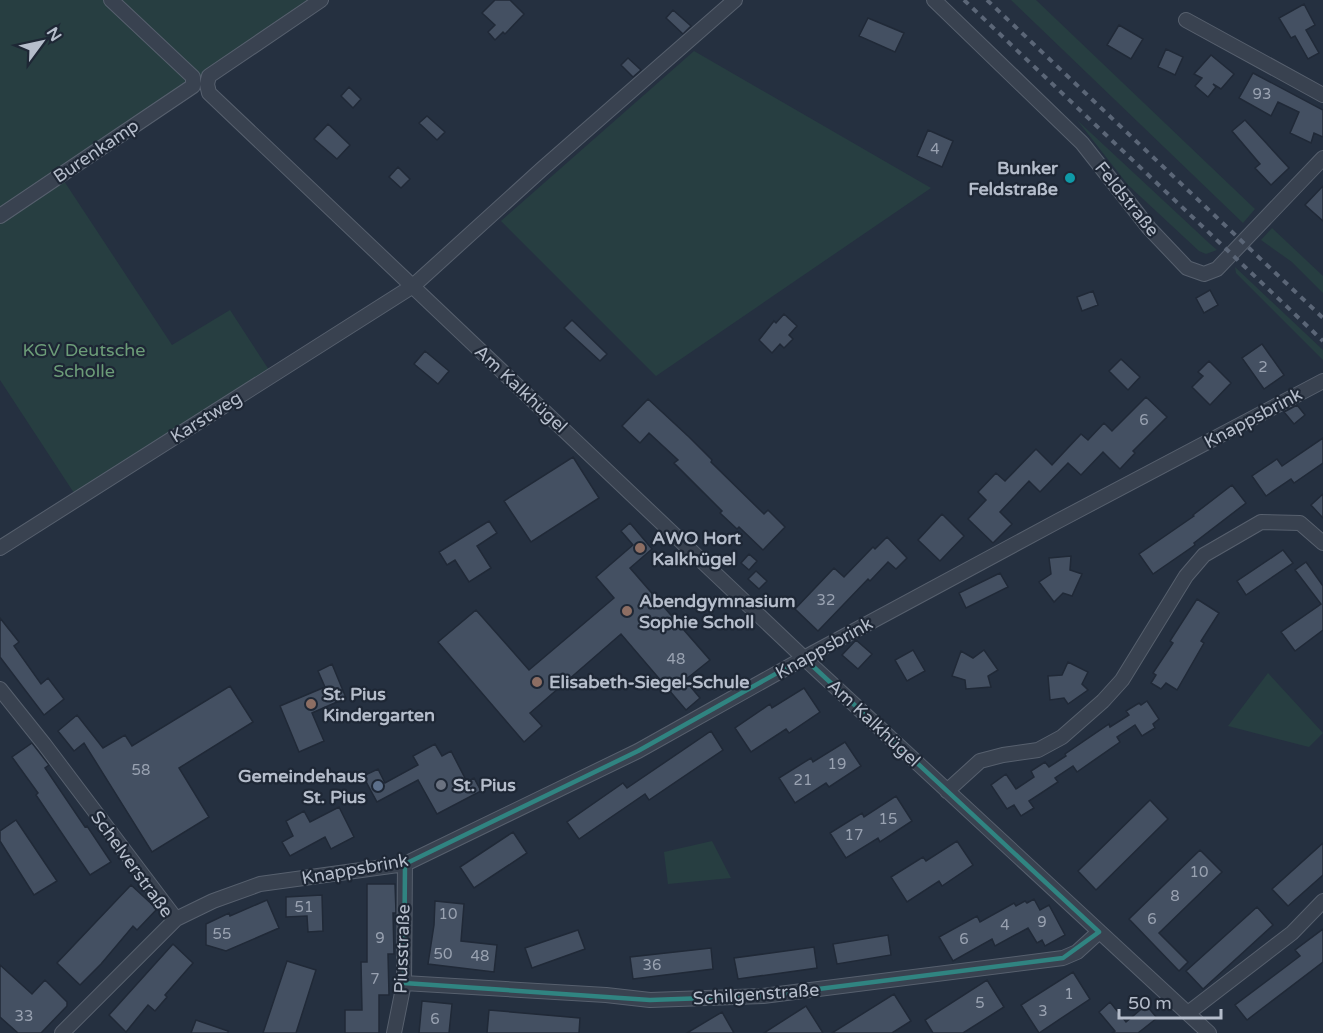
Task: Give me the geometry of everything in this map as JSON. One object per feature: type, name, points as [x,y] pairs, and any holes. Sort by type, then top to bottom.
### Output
[{"type":"street","name":"Burenkamp","points":[[0,216],[193,86],[193,77],[111,0]]},
{"type":"street","name":"Am Kalkhügel","points":[[321,0],[209,76],[207,84],[209,93],[804,658],[1209,1033]]},
{"type":"street","points":[[412,286],[735,0]]},
{"type":"street","name":"Feldstraße","points":[[934,0],[1082,143],[1149,228],[1187,268],[1204,274],[1217,269],[1323,158]]},
{"type":"street","points":[[1186,20],[1323,95]]},
{"type":"street","name":"Karstweg","points":[[0,548],[412,286]]},
{"type":"street","name":"Knappsbrink","points":[[176,919],[213,900],[260,884],[405,864],[639,751],[1058,520],[1323,381]]},
{"type":"street","points":[[947,790],[980,761],[1038,750],[1062,737],[1103,701],[1122,680],[1186,576],[1204,555],[1261,522],[1300,524],[1323,543]]},
{"type":"street","name":"Schelverstraße","points":[[0,689],[176,919],[62,1033]]},
{"type":"street","name":"Piusstraße","points":[[394,1033],[404,983],[405,864]]},
{"type":"street","points":[[1188,1013],[1292,933],[1323,901]]},
{"type":"street","name":"Schilgenstraße","points":[[404,983],[606,995],[650,1000],[763,996],[1063,958],[1077,952],[1099,932]]},
{"type":"highlighted area","points":[[804,658],[1099,932],[1063,958],[763,996],[650,1000],[404,983],[405,864],[638,751]]},
{"type":"green space","name":"KGV Deutsche Scholle","points":[[0,0],[319,0],[64,181],[172,345],[230,310],[269,370],[74,493],[0,380]]},
{"type":"green space","points":[[1011,0],[1036,0],[1255,209],[1243,223]]},
{"type":"green space","points":[[694,51],[931,188],[656,376],[501,221]]},
{"type":"green space","points":[[1077,120],[1217,250],[1206,254],[1199,251],[1128,185]]},
{"type":"green space","points":[[1272,228],[1323,276],[1323,293],[1292,262],[1261,240]]},
{"type":"green space","points":[[1235,267],[1323,350],[1323,360],[1236,273]]},
{"type":"green space","points":[[1268,673],[1323,733],[1309,747],[1228,726]]},
{"type":"green space","points":[[712,841],[731,878],[668,884],[664,852]]},
{"type":"building","points":[[495,0],[510,0],[524,14],[505,34],[503,32],[495,40],[488,32],[495,25],[482,13]]},
{"type":"building","points":[[1304,4],[1315,25],[1306,30],[1319,53],[1308,59],[1295,36],[1291,38],[1279,18]]},
{"type":"building","points":[[673,10],[691,26],[683,34],[666,18]]},
{"type":"building","points":[[868,18],[904,33],[895,52],[859,36]]},
{"type":"building","points":[[1119,25],[1143,39],[1131,59],[1107,45]]},
{"type":"building","points":[[1166,49],[1183,57],[1175,75],[1158,67]]},
{"type":"building","points":[[1211,55],[1234,74],[1221,89],[1213,84],[1216,87],[1208,97],[1195,86],[1202,78],[1194,74]]},
{"type":"building","points":[[628,58],[641,70],[633,77],[621,65]]},
{"type":"building","points":[[1253,73],[1323,110],[1323,137],[1314,133],[1311,143],[1290,133],[1299,112],[1278,102],[1271,116],[1239,98]]},
{"type":"building","points":[[349,87],[361,99],[353,108],[341,96]]},
{"type":"building","points":[[427,116],[445,132],[437,140],[419,123]]},
{"type":"building","points":[[1245,120],[1289,168],[1271,185],[1255,168],[1260,164],[1232,131]]},
{"type":"building","points":[[328,124],[350,145],[337,159],[314,139]]},
{"type":"building","points":[[928,130],[953,141],[942,167],[917,156]]},
{"type":"building","points":[[398,167],[410,179],[401,188],[389,177]]},
{"type":"building","points":[[1323,186],[1323,221],[1305,205]]},
{"type":"building","points":[[1210,290],[1218,305],[1204,313],[1196,298]]},
{"type":"building","points":[[1093,291],[1098,305],[1082,311],[1077,297]]},
{"type":"building","points":[[784,314],[797,326],[789,335],[793,339],[784,348],[780,344],[772,353],[759,340],[774,321],[776,323]]},
{"type":"building","points":[[572,320],[607,354],[600,361],[564,328]]},
{"type":"building","points":[[1262,344],[1284,375],[1264,389],[1242,358]]},
{"type":"building","points":[[425,351],[449,371],[438,384],[414,364]]},
{"type":"building","points":[[1121,359],[1140,377],[1128,390],[1109,371]]},
{"type":"building","points":[[1209,361],[1231,383],[1210,405],[1192,387],[1203,376],[1198,372]]},
{"type":"building","points":[[1146,397],[1167,417],[1133,451],[1135,453],[1120,469],[1103,452],[1081,475],[1068,463],[1040,492],[1029,481],[1000,512],[1012,524],[993,543],[968,519],[986,500],[978,492],[996,473],[1005,481],[1036,449],[1052,465],[1081,434],[1088,440],[1104,423],[1112,431]]},
{"type":"building","points":[[648,399],[689,437],[764,514],[768,510],[785,527],[763,550],[720,513],[722,511],[674,463],[678,460],[649,433],[640,443],[622,426]]},
{"type":"building","points":[[1297,405],[1305,415],[1294,424],[1284,412]]},
{"type":"building","points":[[1323,438],[1323,463],[1294,483],[1291,479],[1266,496],[1252,476],[1277,459],[1282,466]]},
{"type":"building","points":[[573,457],[599,498],[531,542],[504,501]]},
{"type":"building","points":[[1232,485],[1246,503],[1194,543],[1195,545],[1153,574],[1139,554],[1194,516]]},
{"type":"building","points":[[1323,494],[1323,518],[1311,505]]},
{"type":"building","points":[[942,514],[964,536],[940,561],[918,540]]},
{"type":"building","points":[[489,521],[497,533],[477,546],[491,568],[469,582],[455,560],[447,565],[439,552]]},
{"type":"building","points":[[630,523],[652,549],[630,568],[710,660],[685,680],[700,698],[686,710],[621,634],[530,713],[542,726],[524,742],[438,642],[476,610],[529,670],[614,598],[596,577],[633,545],[621,531]]},
{"type":"building","points":[[887,537],[907,558],[896,569],[888,562],[870,581],[868,579],[818,631],[795,609],[834,568],[844,577],[873,547],[875,549]]},
{"type":"building","points":[[1283,550],[1293,563],[1246,595],[1237,581]]},
{"type":"building","points":[[749,554],[757,561],[749,570],[741,563]]},
{"type":"building","points":[[1071,556],[1070,570],[1082,574],[1072,596],[1063,593],[1054,602],[1039,582],[1051,574],[1049,558]]},
{"type":"building","points":[[1306,562],[1323,586],[1323,630],[1295,651],[1281,632],[1321,604],[1295,570]]},
{"type":"building","points":[[756,571],[767,581],[759,589],[748,579]]},
{"type":"building","points":[[1000,573],[1008,587],[966,608],[959,593]]},
{"type":"building","points":[[1197,599],[1219,613],[1201,641],[1204,643],[1177,690],[1166,683],[1161,689],[1151,683],[1156,675],[1153,673],[1173,643],[1170,641]]},
{"type":"building","points":[[0,618],[19,642],[14,646],[41,684],[48,678],[64,699],[44,715],[0,657]]},
{"type":"building","points":[[856,640],[872,654],[858,669],[842,655]]},
{"type":"building","points":[[913,650],[925,671],[907,681],[895,660]]},
{"type":"building","points":[[984,650],[998,670],[988,676],[991,687],[966,689],[965,680],[952,676],[961,651],[973,658]]},
{"type":"building","points":[[1068,662],[1088,672],[1082,684],[1088,690],[1068,704],[1064,698],[1050,700],[1048,676],[1062,675]]},
{"type":"building","points":[[332,664],[346,698],[312,713],[324,741],[299,752],[280,706],[325,687],[318,671]]},
{"type":"building","points":[[230,686],[253,722],[179,768],[209,817],[152,852],[84,743],[74,751],[58,731],[77,715],[103,748],[125,735],[132,746]]},
{"type":"building","points":[[804,688],[820,712],[789,733],[786,729],[751,752],[735,728],[770,704],[772,708]]},
{"type":"building","points":[[1147,701],[1159,719],[1153,724],[1155,728],[1142,736],[1135,725],[1117,737],[1120,742],[1077,772],[1073,766],[1055,778],[1058,782],[1029,801],[1034,808],[1021,816],[1014,805],[1007,809],[991,785],[1006,774],[1016,789],[1034,777],[1031,771],[1045,762],[1049,767],[1109,724],[1110,727],[1129,715],[1126,711]]},
{"type":"building","points":[[711,731],[723,750],[649,800],[645,794],[579,839],[567,822],[623,783],[627,788]]},
{"type":"building","points":[[845,742],[861,766],[829,787],[826,783],[795,803],[779,778],[811,758],[813,762]]},
{"type":"building","points":[[32,743],[49,765],[45,768],[111,862],[90,875],[36,795],[38,793],[12,757]]},
{"type":"building","points":[[435,744],[442,756],[451,751],[467,782],[474,778],[481,791],[437,814],[418,780],[377,802],[363,776],[378,769],[385,783],[418,765],[413,756]]},
{"type":"building","points":[[896,796],[912,821],[880,842],[878,838],[846,858],[830,833],[862,813],[864,817]]},
{"type":"building","points":[[1150,800],[1168,819],[1096,890],[1078,871]]},
{"type":"building","points":[[339,807],[354,837],[331,849],[325,837],[290,856],[282,842],[293,836],[286,821],[304,811],[310,822]]},
{"type":"building","points":[[16,820],[57,881],[34,895],[0,841],[0,831]]},
{"type":"building","points":[[513,832],[527,853],[474,888],[460,867]]},
{"type":"building","points":[[957,841],[973,865],[942,886],[939,881],[907,902],[891,877],[923,857],[926,861]]},
{"type":"building","points":[[1323,843],[1323,875],[1288,906],[1272,889]]},
{"type":"building","points":[[1200,850],[1222,872],[1159,933],[1188,962],[1179,971],[1129,919]]},
{"type":"building","points":[[367,884],[395,884],[394,954],[388,954],[389,995],[379,995],[379,1033],[345,1033],[345,1010],[362,1010],[361,962],[367,962]]},
{"type":"building","points":[[131,885],[157,909],[137,930],[133,926],[80,985],[57,963]]},
{"type":"building","points":[[322,895],[323,931],[308,932],[307,916],[286,917],[286,897]]},
{"type":"building","points":[[1034,899],[1040,910],[1049,905],[1065,935],[1045,946],[1042,940],[1037,943],[1028,928],[995,946],[992,939],[953,961],[939,937],[977,916],[980,922],[1014,903],[1016,906]]},
{"type":"building","points":[[267,900],[279,928],[226,951],[206,945],[206,924],[229,913],[230,916]]},
{"type":"building","points":[[435,901],[464,904],[461,941],[497,945],[494,972],[428,964]]},
{"type":"building","points":[[1257,907],[1273,925],[1203,989],[1186,971]]},
{"type":"building","points":[[1323,929],[1323,962],[1247,1020],[1235,1005],[1300,956],[1295,950]]},
{"type":"building","points":[[578,930],[585,949],[532,968],[525,948]]},
{"type":"building","points":[[888,935],[891,955],[837,964],[833,944]]},
{"type":"building","points":[[173,944],[193,963],[165,995],[167,997],[155,1011],[148,1005],[126,1032],[109,1015]]},
{"type":"building","points":[[814,947],[817,968],[738,979],[734,958]]},
{"type":"building","points":[[711,948],[713,969],[633,979],[630,957]]},
{"type":"building","points":[[287,961],[316,970],[296,1033],[263,1033]]},
{"type":"building","points":[[0,965],[32,994],[45,980],[67,1002],[67,1006],[41,1033],[18,1033],[0,1017]]},
{"type":"building","points":[[1073,972],[1090,999],[1039,1033],[1021,1005]]},
{"type":"building","points":[[987,980],[1004,1007],[963,1033],[933,1033],[925,1020]]},
{"type":"building","points":[[894,994],[911,1021],[892,1033],[832,1033]]},
{"type":"building","points":[[422,1001],[452,1004],[449,1033],[419,1033]]},
{"type":"building","points":[[1110,1002],[1126,1022],[1146,1005],[1157,1018],[1138,1033],[1112,1033],[1115,1031],[1099,1012]]},
{"type":"building","points":[[806,1006],[823,1033],[764,1033]]},
{"type":"building","points":[[489,1010],[580,1018],[579,1033],[487,1033]]},
{"type":"building","points":[[722,1012],[734,1033],[687,1033]]},
{"type":"building","points":[[196,1020],[228,1031],[228,1033],[191,1033]]},
{"type":"railway","points":[[964,0],[1323,341]]},
{"type":"railway","points":[[987,0],[1323,318]]},
{"type":"place","name":"Bunker Feldstraße","points":[[1070,178]]},
{"type":"place","name":"AWO Hort Kalkhügel","points":[[640,548]]},
{"type":"place","name":"Abendgymnasium Sophie Scholl","points":[[627,611]]},
{"type":"place","name":"Elisabeth-Siegel-Schule","points":[[537,682]]},
{"type":"place","name":"St. Pius Kindergarten","points":[[311,704]]},
{"type":"place","name":"St. Pius","points":[[441,785]]},
{"type":"place","name":"Gemeindehaus St. Pius","points":[[378,786]]}]
